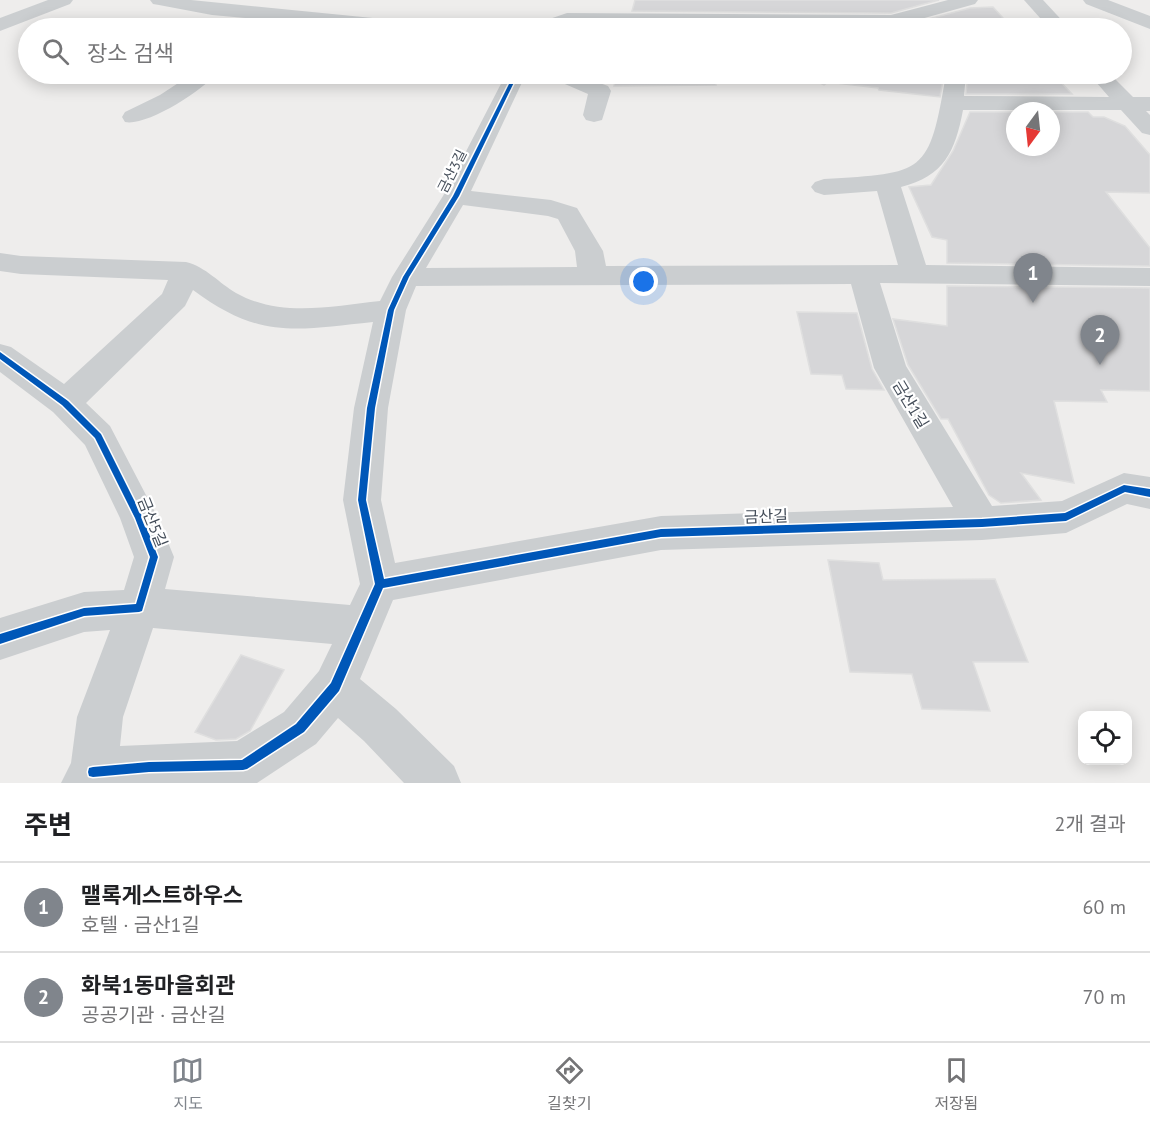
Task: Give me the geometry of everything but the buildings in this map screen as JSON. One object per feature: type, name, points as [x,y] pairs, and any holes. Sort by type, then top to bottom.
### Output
[{"type":"street","points":[[0,25],[64,0]]},
{"type":"street","points":[[159,0],[212,9],[307,18]]},
{"type":"street","points":[[566,0],[567,18]]},
{"type":"street","points":[[917,18],[969,0]]},
{"type":"street","points":[[1033,0],[1050,18]]},
{"type":"street","points":[[1092,0],[1150,23]]},
{"type":"street","points":[[207,18],[212,9]]},
{"type":"street","points":[[134,117],[168,100],[191,84]]},
{"type":"street","name":"금산3길","points":[[380,584],[362,500],[371,408],[391,310],[406,277],[456,196],[511,84]]},
{"type":"street","points":[[583,84],[600,91],[594,115]]},
{"type":"street","points":[[824,187],[887,183],[921,172],[938,154],[954,103],[956,84]]},
{"type":"street","points":[[1109,84],[1150,128]]},
{"type":"street","points":[[954,103],[1150,105]]},
{"type":"street","points":[[887,183],[915,274]]},
{"type":"street","points":[[456,196],[551,208],[568,214],[589,251],[593,276]]},
{"type":"street","points":[[0,262],[44,267],[186,272],[226,300],[262,316],[296,320],[391,310]]},
{"type":"street","points":[[65,403],[175,298],[186,272]]},
{"type":"street","points":[[406,277],[915,274],[1150,277]]},
{"type":"street","name":"금산1길","points":[[862,275],[890,368],[982,523]]},
{"type":"street","name":"금산5길","points":[[0,355],[65,403],[99,436],[139,518],[154,557],[139,608],[100,717],[89,778]]},
{"type":"street","name":"금산길","points":[[380,584],[661,533],[982,523],[1066,518],[1125,488],[1150,493]]},
{"type":"street","points":[[89,778],[149,767],[243,765],[300,728],[335,687],[380,584]]},
{"type":"street","points":[[0,639],[84,612],[139,608],[184,608],[327,625],[363,625]]},
{"type":"street","points":[[335,687],[380,725],[437,783]]},
{"type":"cycle path","points":[[93,772],[149,767],[243,765],[300,728],[335,687],[380,584],[362,500],[371,408],[391,310],[406,277],[456,196],[511,84]]},
{"type":"cycle path","points":[[0,355],[65,403],[98,436],[139,518],[154,557],[139,608],[84,612],[0,639]]},
{"type":"cycle path","points":[[380,584],[661,533],[982,523],[1066,517],[1124,488],[1150,493]]},
{"type":"place","name":"맬록게스트하우스","points":[[1033,303]]},
{"type":"place","name":"화북1동마을회관","points":[[1100,365]]}]
